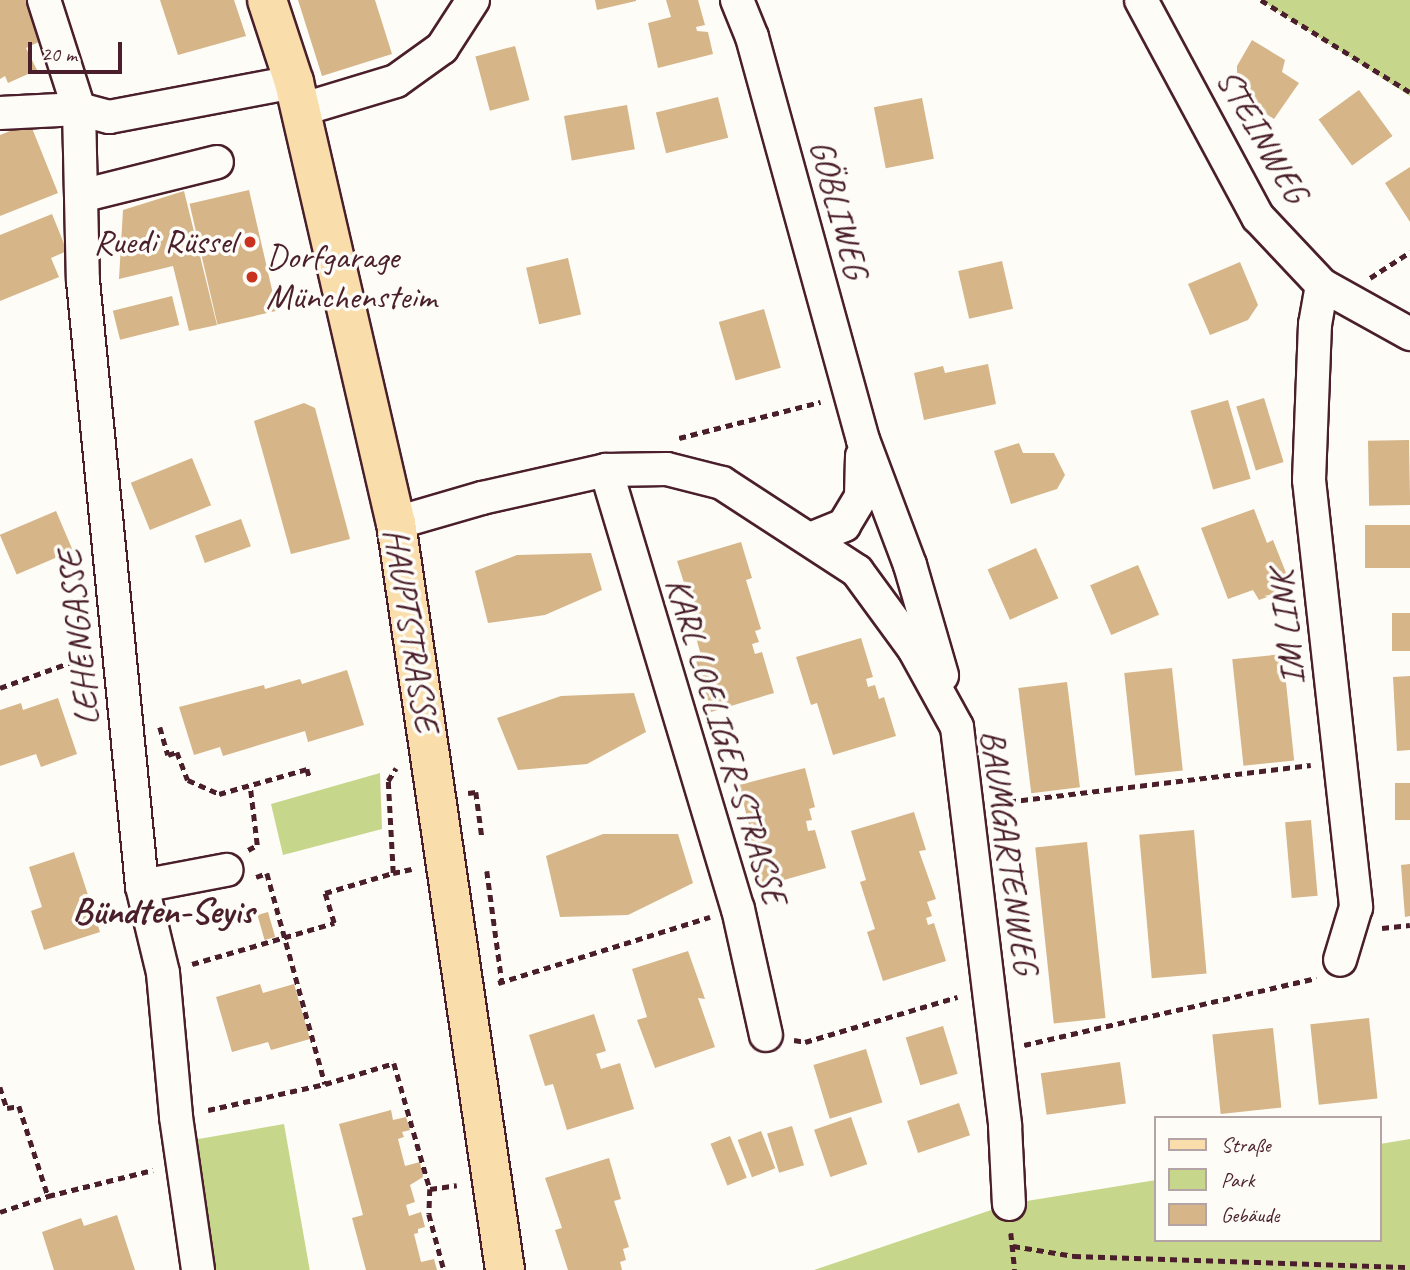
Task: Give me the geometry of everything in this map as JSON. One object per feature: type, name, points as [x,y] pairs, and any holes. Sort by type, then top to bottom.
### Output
[{"type":"main road","name":"HAUPTSTRASSE","points":[[267,0],[297,96],[396,523],[505,1270]]},
{"type":"street","name":"LEHENGASSE","points":[[44,0],[79,109],[83,281],[142,886],[163,973],[176,1117],[198,1270]]},
{"type":"street","points":[[0,113],[79,109],[109,117],[297,96],[396,81],[442,48],[473,0]]},
{"type":"street","name":"GÖBLIWEG","points":[[737,0],[752,37],[863,440],[910,565],[957,727]]},
{"type":"street","name":"STEINWEG","points":[[1141,0],[1258,216],[1334,291],[1410,334]]},
{"type":"street","points":[[81,196],[216,162]]},
{"type":"street","name":"IM LINK","points":[[1334,291],[1315,324],[1309,481],[1356,908],[1340,960]]},
{"type":"street","name":"GÖBLIWEG","points":[[810,540],[844,525],[861,497],[863,440]]},
{"type":"street","name":"BAUMGARTENWEG","points":[[396,523],[482,498],[606,470],[667,469],[722,483],[857,571],[914,649],[957,727],[1005,1126],[1009,1204]]},
{"type":"street","name":"KARL LOELIGER-STRASSE","points":[[606,470],[738,909],[766,1035]]},
{"type":"street","points":[[142,886],[226,870]]},
{"type":"path","points":[[1261,0],[1410,92]]},
{"type":"path","points":[[1334,291],[1410,252]]},
{"type":"path","points":[[666,441],[850,395]]},
{"type":"path","points":[[0,688],[118,645]]},
{"type":"path","points":[[125,720],[158,716],[168,755],[177,752],[188,780],[219,794],[307,769],[310,779]]},
{"type":"path","points":[[393,873],[388,781],[394,769],[431,760]]},
{"type":"path","points":[[963,777],[987,774],[992,803],[1340,761]]},
{"type":"path","points":[[163,973],[334,923],[325,892],[412,869]]},
{"type":"path","points":[[487,871],[502,982]]},
{"type":"path","points":[[465,990],[502,982],[738,909]]},
{"type":"path","points":[[286,937],[325,1084]]},
{"type":"path","points":[[996,1052],[1312,980],[1340,960]]},
{"type":"path","points":[[766,1035],[806,1042],[988,987]]},
{"type":"path","points":[[176,1117],[325,1084],[394,1063],[430,1189],[429,1214],[444,1270]]},
{"type":"path","points":[[0,1087],[7,1108]]},
{"type":"path","points":[[0,1111],[19,1105],[48,1196]]},
{"type":"path","points":[[0,1212],[48,1196],[184,1162]]},
{"type":"path","points":[[430,1189],[466,1183]]},
{"type":"path","points":[[1013,1246],[1074,1256],[1410,1267]]},
{"type":"green space","points":[[1261,0],[1410,0],[1410,96],[1267,4]]},
{"type":"green space","points":[[380,773],[382,829],[283,855],[271,804]]},
{"type":"green space","points":[[284,1124],[310,1270],[214,1270],[191,1140]]},
{"type":"green space","points":[[1410,1139],[1410,1270],[814,1270],[1009,1204],[1154,1180],[1154,1242],[1382,1242],[1382,1144]]},
{"type":"building","points":[[0,0],[27,0],[45,39],[26,48],[37,70],[8,83],[5,76],[0,79]]},
{"type":"building","points":[[160,0],[234,0],[246,36],[178,55]]},
{"type":"building","points":[[298,0],[375,0],[392,54],[322,76]]},
{"type":"building","points":[[595,0],[636,0],[636,1],[597,10]]},
{"type":"building","points":[[666,0],[698,0],[705,25],[696,27],[697,31],[708,32],[713,54],[658,68],[648,23],[671,17]]},
{"type":"building","points":[[1252,40],[1285,60],[1282,72],[1299,83],[1274,119],[1247,101],[1251,86],[1237,73],[1237,66]]},
{"type":"building","points":[[515,46],[529,100],[490,111],[475,57]]},
{"type":"building","points":[[1359,90],[1393,136],[1352,166],[1319,119]]},
{"type":"building","points":[[718,97],[728,138],[666,153],[656,112]]},
{"type":"building","points":[[922,98],[934,159],[886,168],[874,107]]},
{"type":"building","points":[[627,105],[635,149],[572,160],[564,116]]},
{"type":"building","points":[[30,123],[58,193],[0,216],[0,135]]},
{"type":"building","points":[[1410,167],[1410,222],[1385,183]]},
{"type":"building","points":[[249,190],[277,311],[217,325],[190,204]]},
{"type":"building","points":[[184,191],[217,325],[189,331],[173,266],[119,279],[123,210]]},
{"type":"building","points":[[52,214],[67,251],[51,258],[59,277],[0,301],[0,235]]},
{"type":"building","points":[[568,258],[581,315],[539,324],[526,268]]},
{"type":"building","points":[[1002,261],[1013,309],[969,319],[958,271]]},
{"type":"building","points":[[1240,262],[1258,305],[1248,320],[1210,335],[1188,284]]},
{"type":"building","points":[[172,296],[179,325],[120,340],[113,311]]},
{"type":"building","points":[[764,309],[781,368],[736,381],[719,322]]},
{"type":"building","points":[[988,364],[996,404],[924,420],[914,373],[943,366],[945,373]]},
{"type":"building","points":[[1264,398],[1284,462],[1256,471],[1236,406]]},
{"type":"building","points":[[1228,400],[1251,479],[1213,490],[1191,411]]},
{"type":"building","points":[[304,403],[315,408],[350,539],[291,554],[254,421]]},
{"type":"building","points":[[1409,440],[1410,505],[1369,506],[1368,441]]},
{"type":"building","points":[[1019,443],[1023,453],[1054,453],[1065,475],[1057,489],[1011,504],[994,451]]},
{"type":"building","points":[[192,458],[211,505],[150,530],[131,483]]},
{"type":"building","points":[[1254,509],[1267,543],[1273,540],[1292,588],[1259,600],[1253,590],[1228,599],[1201,528]]},
{"type":"building","points":[[56,511],[73,551],[17,574],[0,535]]},
{"type":"building","points":[[241,519],[251,546],[205,563],[195,536]]},
{"type":"building","points":[[1365,525],[1410,525],[1410,568],[1365,568]]},
{"type":"building","points":[[741,542],[752,578],[746,580],[761,629],[755,631],[759,642],[752,644],[755,654],[762,652],[774,693],[711,712],[696,661],[702,659],[688,609],[692,608],[677,561]]},
{"type":"building","points":[[1036,548],[1058,598],[1010,620],[988,570]]},
{"type":"building","points":[[591,553],[602,590],[545,615],[488,623],[475,571],[517,555]]},
{"type":"building","points":[[1138,565],[1159,615],[1111,635],[1090,585]]},
{"type":"building","points":[[1392,613],[1410,613],[1410,651],[1392,651]]},
{"type":"building","points":[[861,638],[873,677],[866,679],[868,687],[875,685],[879,699],[884,697],[896,736],[833,755],[817,703],[811,705],[796,657]]},
{"type":"building","points":[[1283,654],[1294,760],[1243,766],[1232,659]]},
{"type":"building","points":[[1172,668],[1183,770],[1135,775],[1124,673]]},
{"type":"building","points":[[347,670],[364,725],[308,742],[305,731],[223,756],[220,747],[194,755],[179,707],[264,685],[265,689],[300,679],[302,684]]},
{"type":"building","points":[[1410,676],[1410,750],[1397,751],[1393,677]]},
{"type":"building","points":[[1067,682],[1080,787],[1031,793],[1018,688]]},
{"type":"building","points":[[634,693],[646,732],[587,764],[518,770],[497,718],[561,696]]},
{"type":"building","points":[[58,698],[77,754],[41,767],[36,754],[0,766],[0,710],[21,703],[23,710]]},
{"type":"building","points":[[805,768],[815,807],[809,809],[812,820],[806,821],[808,831],[815,830],[826,868],[763,886],[749,838],[752,837],[739,785]]},
{"type":"building","points":[[1395,783],[1410,783],[1410,820],[1395,820]]},
{"type":"building","points":[[914,812],[926,850],[919,851],[936,899],[927,902],[932,916],[926,918],[928,925],[934,923],[946,961],[883,981],[867,932],[875,929],[860,882],[866,880],[851,831]]},
{"type":"building","points":[[1311,820],[1318,896],[1292,898],[1285,822]]},
{"type":"building","points":[[1194,830],[1207,973],[1152,978],[1139,835]]},
{"type":"building","points":[[603,834],[678,834],[693,883],[628,915],[560,917],[546,856]]},
{"type":"building","points":[[1087,842],[1106,1018],[1054,1023],[1035,847]]},
{"type":"building","points":[[74,852],[100,932],[44,950],[31,911],[42,907],[29,867]]},
{"type":"building","points":[[1410,864],[1410,916],[1405,917],[1401,865]]},
{"type":"building","points":[[268,912],[275,937],[265,940],[257,915]]},
{"type":"building","points":[[688,951],[705,999],[698,998],[715,1047],[655,1068],[637,1020],[647,1017],[632,969]]},
{"type":"building","points":[[260,984],[263,993],[294,984],[310,1039],[271,1050],[268,1042],[232,1052],[216,997]]},
{"type":"building","points":[[594,1014],[606,1051],[596,1054],[601,1069],[620,1063],[634,1109],[567,1130],[553,1084],[545,1086],[529,1035]]},
{"type":"building","points":[[1369,1018],[1377,1099],[1319,1105],[1310,1024]]},
{"type":"building","points":[[943,1026],[958,1074],[920,1085],[906,1037]]},
{"type":"building","points":[[1273,1028],[1281,1108],[1221,1114],[1212,1034]]},
{"type":"building","points":[[866,1049],[882,1103],[830,1119],[813,1065]]},
{"type":"building","points":[[1120,1062],[1126,1104],[1047,1115],[1041,1073]]},
{"type":"building","points":[[959,1103],[970,1135],[918,1153],[907,1121]]},
{"type":"building","points":[[391,1110],[393,1120],[406,1117],[410,1130],[402,1132],[404,1137],[398,1139],[405,1166],[420,1162],[423,1177],[410,1185],[415,1202],[406,1205],[409,1216],[421,1212],[425,1227],[414,1234],[421,1262],[434,1259],[437,1270],[366,1270],[352,1218],[363,1215],[339,1124]]},
{"type":"building","points":[[851,1117],[867,1164],[830,1177],[814,1130]]},
{"type":"building","points":[[792,1126],[804,1165],[779,1173],[767,1134]]},
{"type":"building","points":[[761,1131],[775,1168],[752,1177],[738,1140]]},
{"type":"building","points":[[730,1136],[747,1178],[727,1186],[711,1144]]},
{"type":"building","points":[[609,1158],[621,1199],[614,1201],[629,1247],[623,1249],[626,1260],[620,1262],[622,1270],[568,1270],[555,1230],[562,1228],[545,1178]]},
{"type":"building","points":[[117,1215],[135,1270],[54,1270],[42,1232],[81,1218],[84,1226]]},
{"type":"place","name":"Ruedi Rüssel","points":[[250,242]]},
{"type":"place","name":"Dorfgarage Münchensteim","points":[[252,277]]},
{"type":"district","name":"Bündten-Seyis","points":[[163,911]]}]
